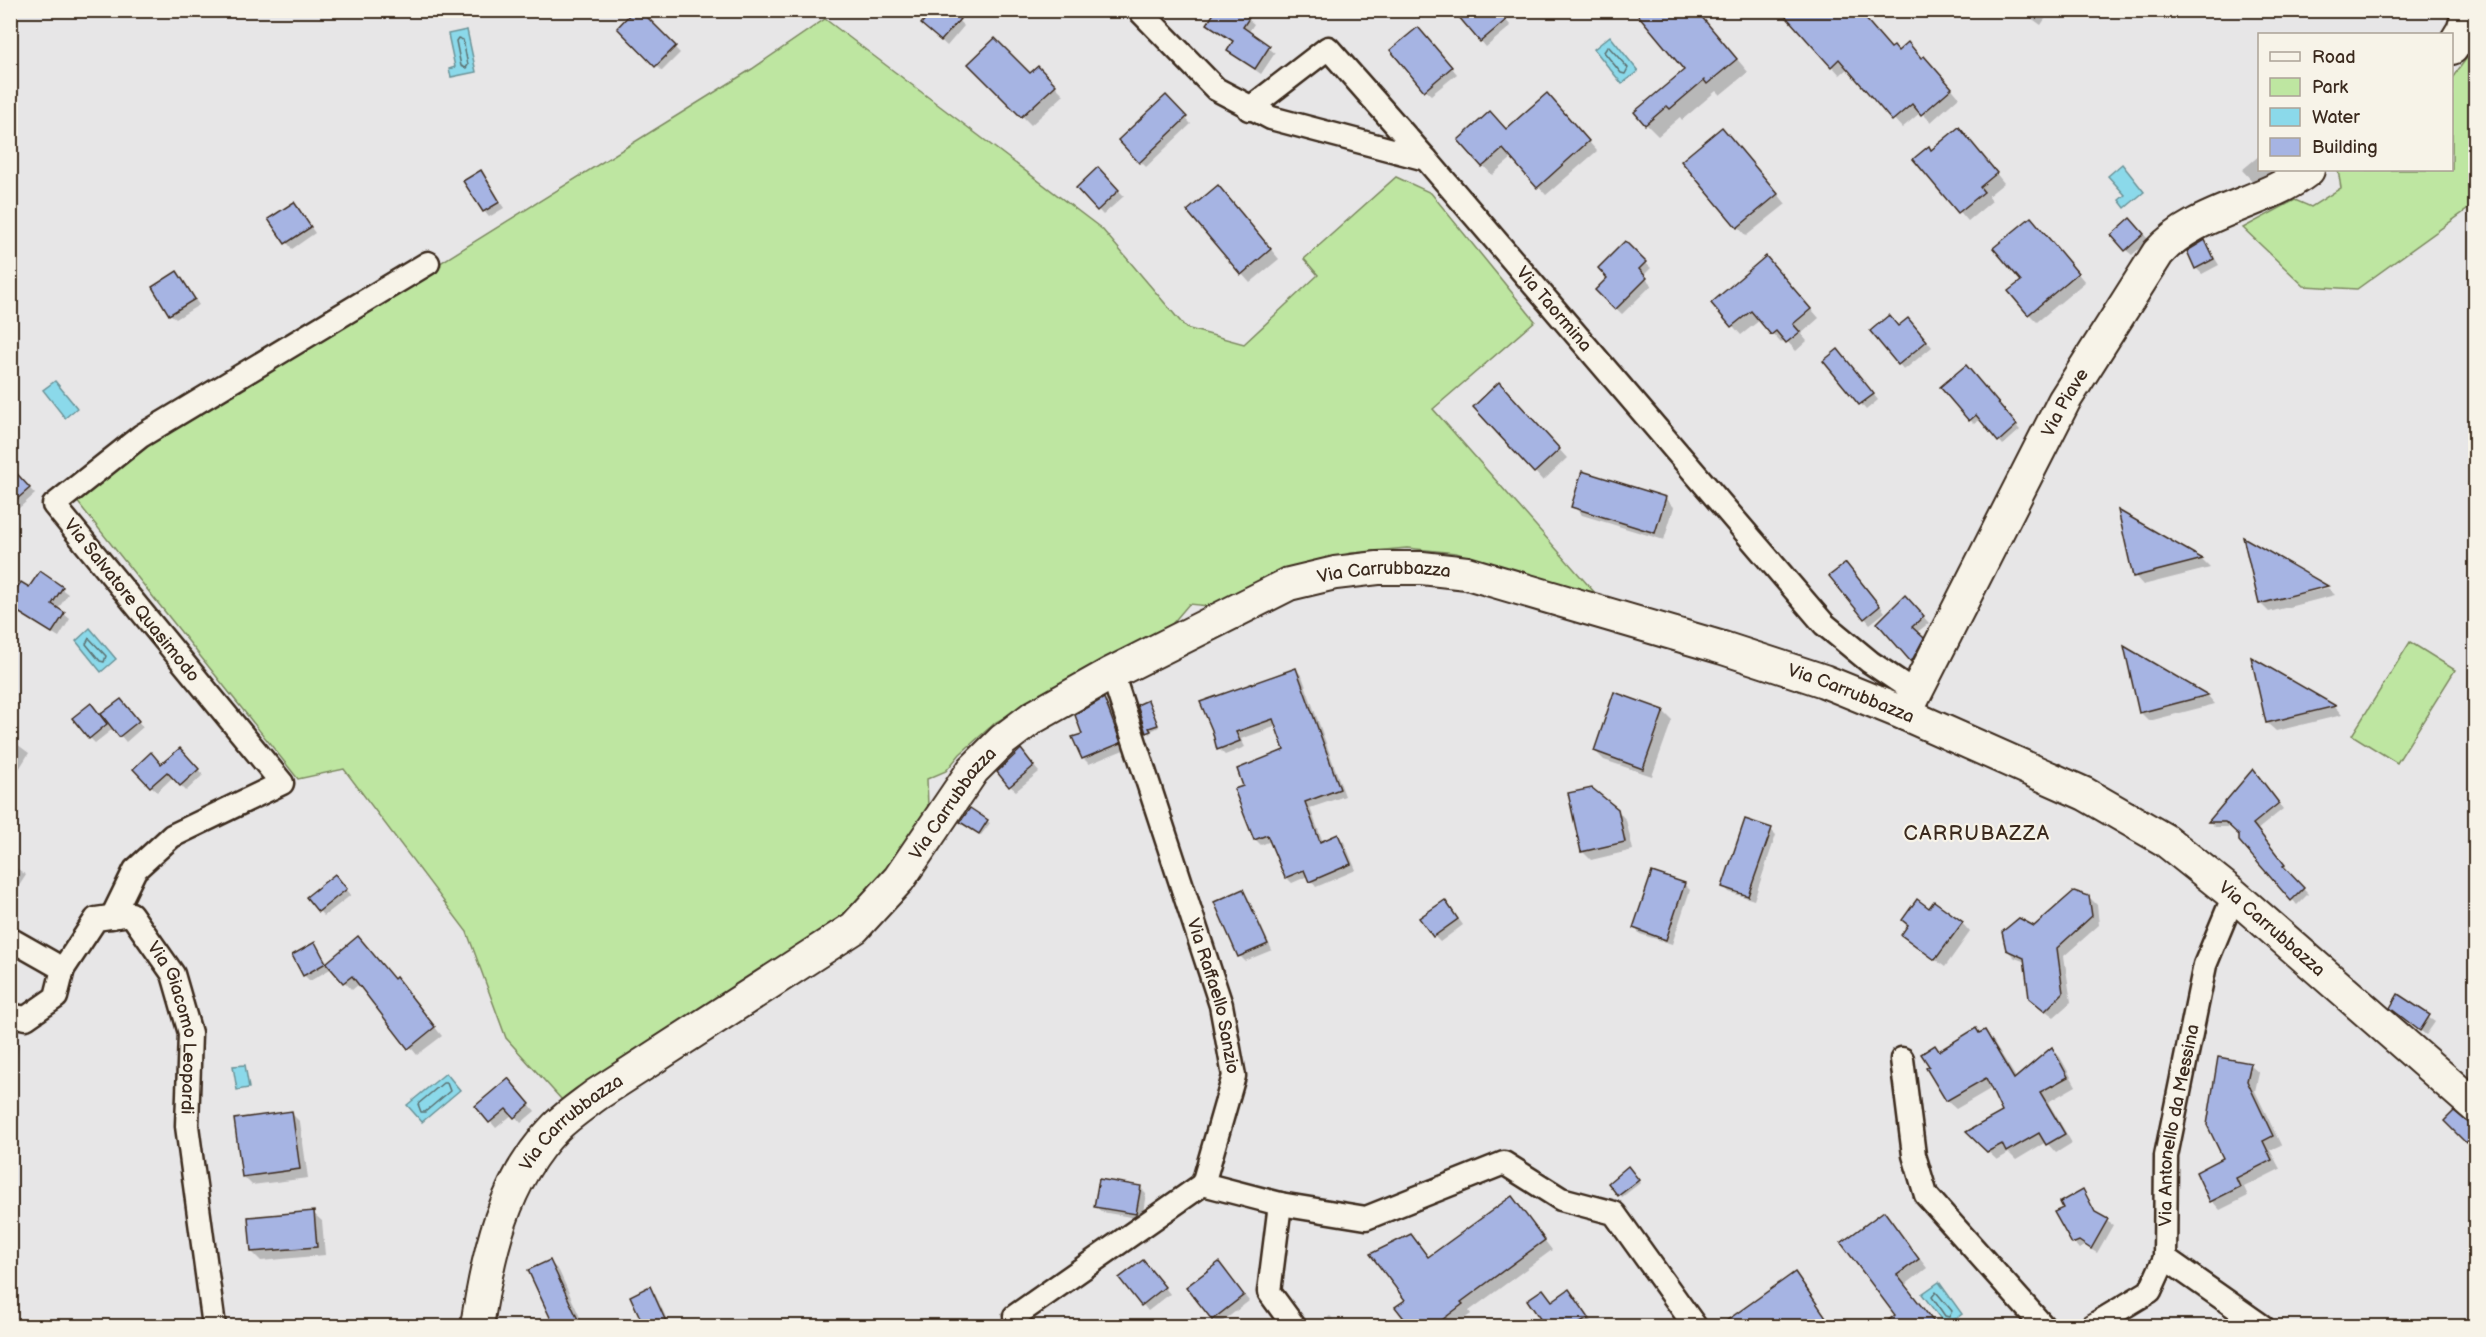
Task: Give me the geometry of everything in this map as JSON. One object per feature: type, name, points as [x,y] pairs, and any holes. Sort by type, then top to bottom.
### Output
[{"type":"main road","points":[[2453,45],[2463,30],[2469,10]]},
{"type":"main road","name":"Via Piave","points":[[1910,703],[2064,401],[2158,253],[2171,238],[2185,229],[2267,196],[2306,171]]},
{"type":"main road","name":"Via Carrubbazza","points":[[477,1326],[486,1266],[497,1224],[535,1152],[556,1127],[596,1095],[854,928],[899,879],[973,770],[1003,740],[1032,718],[1112,673],[1289,584],[1335,573],[1378,568],[1422,568],[1467,573],[1723,648],[1824,681],[1910,703],[2085,794],[2165,840],[2234,896],[2475,1107]]},
{"type":"street","points":[[1139,10],[1216,89],[1250,109],[1271,118],[1426,159]]},
{"type":"street","name":"Via Taormina","points":[[1250,109],[1328,48],[1426,159],[1824,624],[1870,662],[1910,703]]},
{"type":"street","name":"Via Salvatore Quasimodo","points":[[112,917],[135,870],[172,836],[282,783],[54,505],[141,436],[428,263]]},
{"type":"street","name":"Via Raffaello Sanzio","points":[[1112,673],[1221,1005],[1234,1076],[1203,1184]]},
{"type":"street","name":"Via Antonello da Messina","points":[[2092,1326],[2150,1291],[2165,1258],[2168,1146],[2205,966],[2234,896]]},
{"type":"street","name":"Via Giacomo Leopardi","points":[[112,917],[130,914],[173,974],[190,1033],[187,1126],[214,1326]]},
{"type":"street","points":[[10,1015],[26,1018],[56,998],[63,969],[96,919],[112,917]]},
{"type":"street","points":[[10,939],[63,969]]},
{"type":"street","points":[[1902,1059],[1914,1155],[1926,1195],[2043,1326]]},
{"type":"street","points":[[1015,1316],[1203,1184],[1280,1204],[1366,1218],[1504,1163],[1561,1199],[1614,1213],[1695,1326]]},
{"type":"street","points":[[1280,1204],[1269,1292],[1294,1326]]},
{"type":"street","points":[[2165,1258],[2262,1326]]},
{"type":"green space","points":[[825,19],[1102,229],[1186,328],[1244,344],[1318,275],[1304,259],[1396,177],[1431,193],[1535,321],[1433,409],[1596,594],[1456,553],[1407,548],[1351,553],[1305,567],[1209,606],[1189,604],[1172,624],[996,722],[960,754],[946,771],[927,779],[928,808],[874,893],[838,922],[562,1100],[506,1038],[467,932],[344,769],[298,779],[76,500],[151,443],[752,69]]},
{"type":"green space","points":[[2475,47],[2475,204],[2357,289],[2304,286],[2243,228],[2295,200],[2311,207],[2341,188],[2338,171],[2453,171],[2453,77]]},
{"type":"green space","points":[[2410,642],[2455,670],[2397,763],[2352,735]]},
{"type":"water","points":[[467,30],[476,72],[451,77],[449,69],[455,67],[448,34]]},
{"type":"water","points":[[1610,36],[1638,71],[1622,84],[1594,49]]},
{"type":"water","points":[[2122,164],[2144,192],[2125,208],[2119,200],[2125,195],[2108,176]]},
{"type":"water","points":[[55,381],[77,408],[65,418],[43,390]]},
{"type":"water","points":[[90,628],[116,659],[101,672],[76,641]]},
{"type":"water","points":[[245,1065],[249,1088],[237,1090],[233,1066]]},
{"type":"water","points":[[446,1073],[460,1090],[422,1122],[407,1105]]},
{"type":"water","points":[[1939,1282],[1962,1314],[1946,1326],[1922,1294]]},
{"type":"building","points":[[634,10],[640,10],[676,46],[655,67],[617,28]]},
{"type":"building","points":[[933,10],[950,10],[960,19],[941,41],[921,24]]},
{"type":"building","points":[[1216,10],[1238,10],[1249,18],[1243,27],[1270,46],[1255,69],[1227,51],[1233,41],[1207,24]]},
{"type":"building","points":[[1453,10],[1498,10],[1506,20],[1480,42]]},
{"type":"building","points":[[1634,10],[1696,10],[1737,59],[1707,84],[1704,80],[1670,109],[1667,106],[1645,125],[1634,112],[1684,70]]},
{"type":"building","points":[[1780,10],[1858,10],[1891,48],[1894,46],[1898,51],[1908,42],[1921,58],[1924,56],[1952,88],[1921,115],[1912,104],[1892,121],[1839,59],[1831,67]]},
{"type":"building","points":[[1418,27],[1452,67],[1424,91],[1390,50]]},
{"type":"building","points":[[995,38],[1030,73],[1038,66],[1056,85],[1021,117],[968,64]]},
{"type":"building","points":[[1547,93],[1589,141],[1537,188],[1503,149],[1482,167],[1458,140],[1490,111],[1506,129]]},
{"type":"building","points":[[1166,95],[1187,117],[1139,163],[1118,140]]},
{"type":"building","points":[[1722,127],[1778,194],[1737,228],[1681,161]]},
{"type":"building","points":[[1959,127],[1997,173],[1980,187],[1984,192],[1958,213],[1913,159],[1929,146],[1931,150]]},
{"type":"building","points":[[1098,167],[1119,190],[1097,211],[1076,188]]},
{"type":"building","points":[[481,170],[500,202],[483,212],[463,181]]},
{"type":"building","points":[[1218,185],[1271,249],[1241,275],[1187,211]]},
{"type":"building","points":[[294,202],[311,227],[285,244],[268,219]]},
{"type":"building","points":[[2031,217],[2078,273],[2028,315],[2008,291],[2021,281],[1993,248]]},
{"type":"building","points":[[2130,218],[2144,234],[2125,251],[2111,235]]},
{"type":"building","points":[[2205,240],[2214,259],[2195,269],[2187,251]]},
{"type":"building","points":[[1625,241],[1646,262],[1639,269],[1647,278],[1615,310],[1595,290],[1607,278],[1598,268]]},
{"type":"building","points":[[1766,256],[1811,309],[1793,324],[1800,332],[1786,343],[1776,331],[1771,335],[1751,311],[1731,327],[1711,303]]},
{"type":"building","points":[[177,271],[195,299],[169,315],[152,287]]},
{"type":"building","points":[[1889,315],[1898,326],[1908,318],[1927,341],[1898,365],[1870,331]]},
{"type":"building","points":[[1838,349],[1874,394],[1859,405],[1823,361]]},
{"type":"building","points":[[1966,365],[2017,425],[1998,442],[1976,415],[1969,421],[1940,387]]},
{"type":"building","points":[[1499,382],[1560,449],[1534,473],[1473,407]]},
{"type":"building","points":[[10,466],[30,488],[10,505]]},
{"type":"building","points":[[1582,471],[1666,497],[1655,533],[1571,507]]},
{"type":"building","points":[[2118,510],[2203,559],[2133,577]]},
{"type":"building","points":[[2243,537],[2328,586],[2259,604]]},
{"type":"building","points":[[1846,563],[1880,606],[1864,619],[1829,576]]},
{"type":"building","points":[[40,571],[63,587],[52,604],[65,613],[52,633],[10,607],[10,598],[21,582],[29,587]]},
{"type":"building","points":[[1905,595],[1924,616],[1912,627],[1924,638],[1911,662],[1877,623]]},
{"type":"building","points":[[2124,646],[2208,695],[2139,713]]},
{"type":"building","points":[[2251,657],[2336,706],[2266,723]]},
{"type":"building","points":[[1296,668],[1340,789],[1305,802],[1320,842],[1338,834],[1351,864],[1309,882],[1304,870],[1285,878],[1267,835],[1254,840],[1234,789],[1243,786],[1237,769],[1284,750],[1273,719],[1236,732],[1240,741],[1217,750],[1212,730],[1200,702]]},
{"type":"building","points":[[1614,692],[1664,710],[1643,769],[1594,751]]},
{"type":"building","points":[[1104,698],[1121,743],[1082,759],[1072,737],[1082,734],[1075,715]]},
{"type":"building","points":[[121,699],[139,721],[119,737],[101,714]]},
{"type":"building","points":[[1148,700],[1158,725],[1149,728],[1151,731],[1146,733],[1137,705]]},
{"type":"building","points":[[91,703],[107,724],[89,739],[72,718]]},
{"type":"building","points":[[180,748],[199,769],[180,786],[167,772],[150,787],[133,769],[151,752],[161,764]]},
{"type":"building","points":[[1021,749],[1034,766],[1009,787],[997,772]]},
{"type":"building","points":[[2253,769],[2279,803],[2253,824],[2285,865],[2283,866],[2304,888],[2291,901],[2239,841],[2239,835],[2225,822],[2208,822]]},
{"type":"building","points":[[1592,788],[1618,809],[1625,842],[1581,852],[1568,793]]},
{"type":"building","points":[[970,808],[988,820],[979,834],[960,822]]},
{"type":"building","points":[[1745,819],[1772,828],[1748,896],[1722,887]]},
{"type":"building","points":[[1652,872],[1685,883],[1666,940],[1633,928]]},
{"type":"building","points":[[335,874],[347,889],[318,912],[306,897]]},
{"type":"building","points":[[1243,889],[1268,944],[1238,957],[1214,902]]},
{"type":"building","points":[[2074,891],[2089,896],[2092,916],[2057,948],[2063,993],[2045,1011],[2029,998],[2024,958],[2006,950],[2002,932],[2019,918],[2034,926]]},
{"type":"building","points":[[1917,899],[1929,908],[1934,901],[1963,922],[1935,960],[1901,935],[1908,925],[1902,920]]},
{"type":"building","points":[[1445,900],[1458,919],[1433,937],[1419,918]]},
{"type":"building","points":[[358,936],[394,979],[396,977],[435,1027],[408,1049],[352,976],[343,983],[326,963]]},
{"type":"building","points":[[315,942],[326,963],[303,976],[292,955]]},
{"type":"building","points":[[2398,994],[2430,1015],[2420,1031],[2390,1008]]},
{"type":"building","points":[[1976,1028],[1979,1033],[1985,1030],[2014,1079],[2052,1047],[2068,1077],[2040,1092],[2065,1134],[2046,1145],[2039,1133],[2006,1152],[2002,1144],[1987,1152],[1966,1132],[2002,1112],[1986,1078],[1946,1101],[1926,1068],[1929,1066],[1921,1054],[1935,1045],[1939,1051]]},
{"type":"building","points":[[2218,1057],[2251,1063],[2247,1081],[2273,1136],[2263,1141],[2272,1160],[2236,1178],[2240,1187],[2210,1202],[2196,1172],[2223,1158],[2207,1125]]},
{"type":"building","points":[[508,1078],[530,1104],[514,1118],[506,1109],[489,1123],[475,1106]]},
{"type":"building","points":[[292,1111],[300,1169],[242,1177],[234,1119]]},
{"type":"building","points":[[2454,1111],[2475,1128],[2475,1133],[2466,1143],[2444,1121]]},
{"type":"building","points":[[1628,1166],[1639,1180],[1618,1196],[1608,1183]]},
{"type":"building","points":[[1099,1179],[1141,1186],[1136,1214],[1094,1207]]},
{"type":"building","points":[[2083,1189],[2095,1212],[2108,1219],[2091,1249],[2079,1241],[2072,1244],[2054,1212],[2063,1208],[2060,1202]]},
{"type":"building","points":[[1512,1196],[1545,1240],[1461,1302],[1463,1304],[1434,1326],[1410,1326],[1395,1307],[1405,1300],[1370,1254],[1411,1234],[1428,1257]]},
{"type":"building","points":[[314,1211],[317,1247],[251,1252],[248,1217]]},
{"type":"building","points":[[1884,1211],[1919,1259],[1897,1275],[1937,1326],[1881,1326],[1895,1315],[1841,1243]]},
{"type":"building","points":[[550,1260],[581,1326],[554,1326],[528,1270]]},
{"type":"building","points":[[1143,1260],[1165,1287],[1141,1306],[1119,1278]]},
{"type":"building","points":[[1219,1262],[1244,1295],[1212,1320],[1186,1287]]},
{"type":"building","points":[[1795,1272],[1828,1320],[1818,1326],[1719,1326]]},
{"type":"building","points":[[650,1286],[668,1326],[644,1326],[630,1296]]},
{"type":"building","points":[[1543,1289],[1552,1301],[1569,1289],[1589,1318],[1575,1326],[1545,1326],[1527,1300]]},
{"type":"district","name":"CARRUBAZZA","points":[[1977,833]]}]
